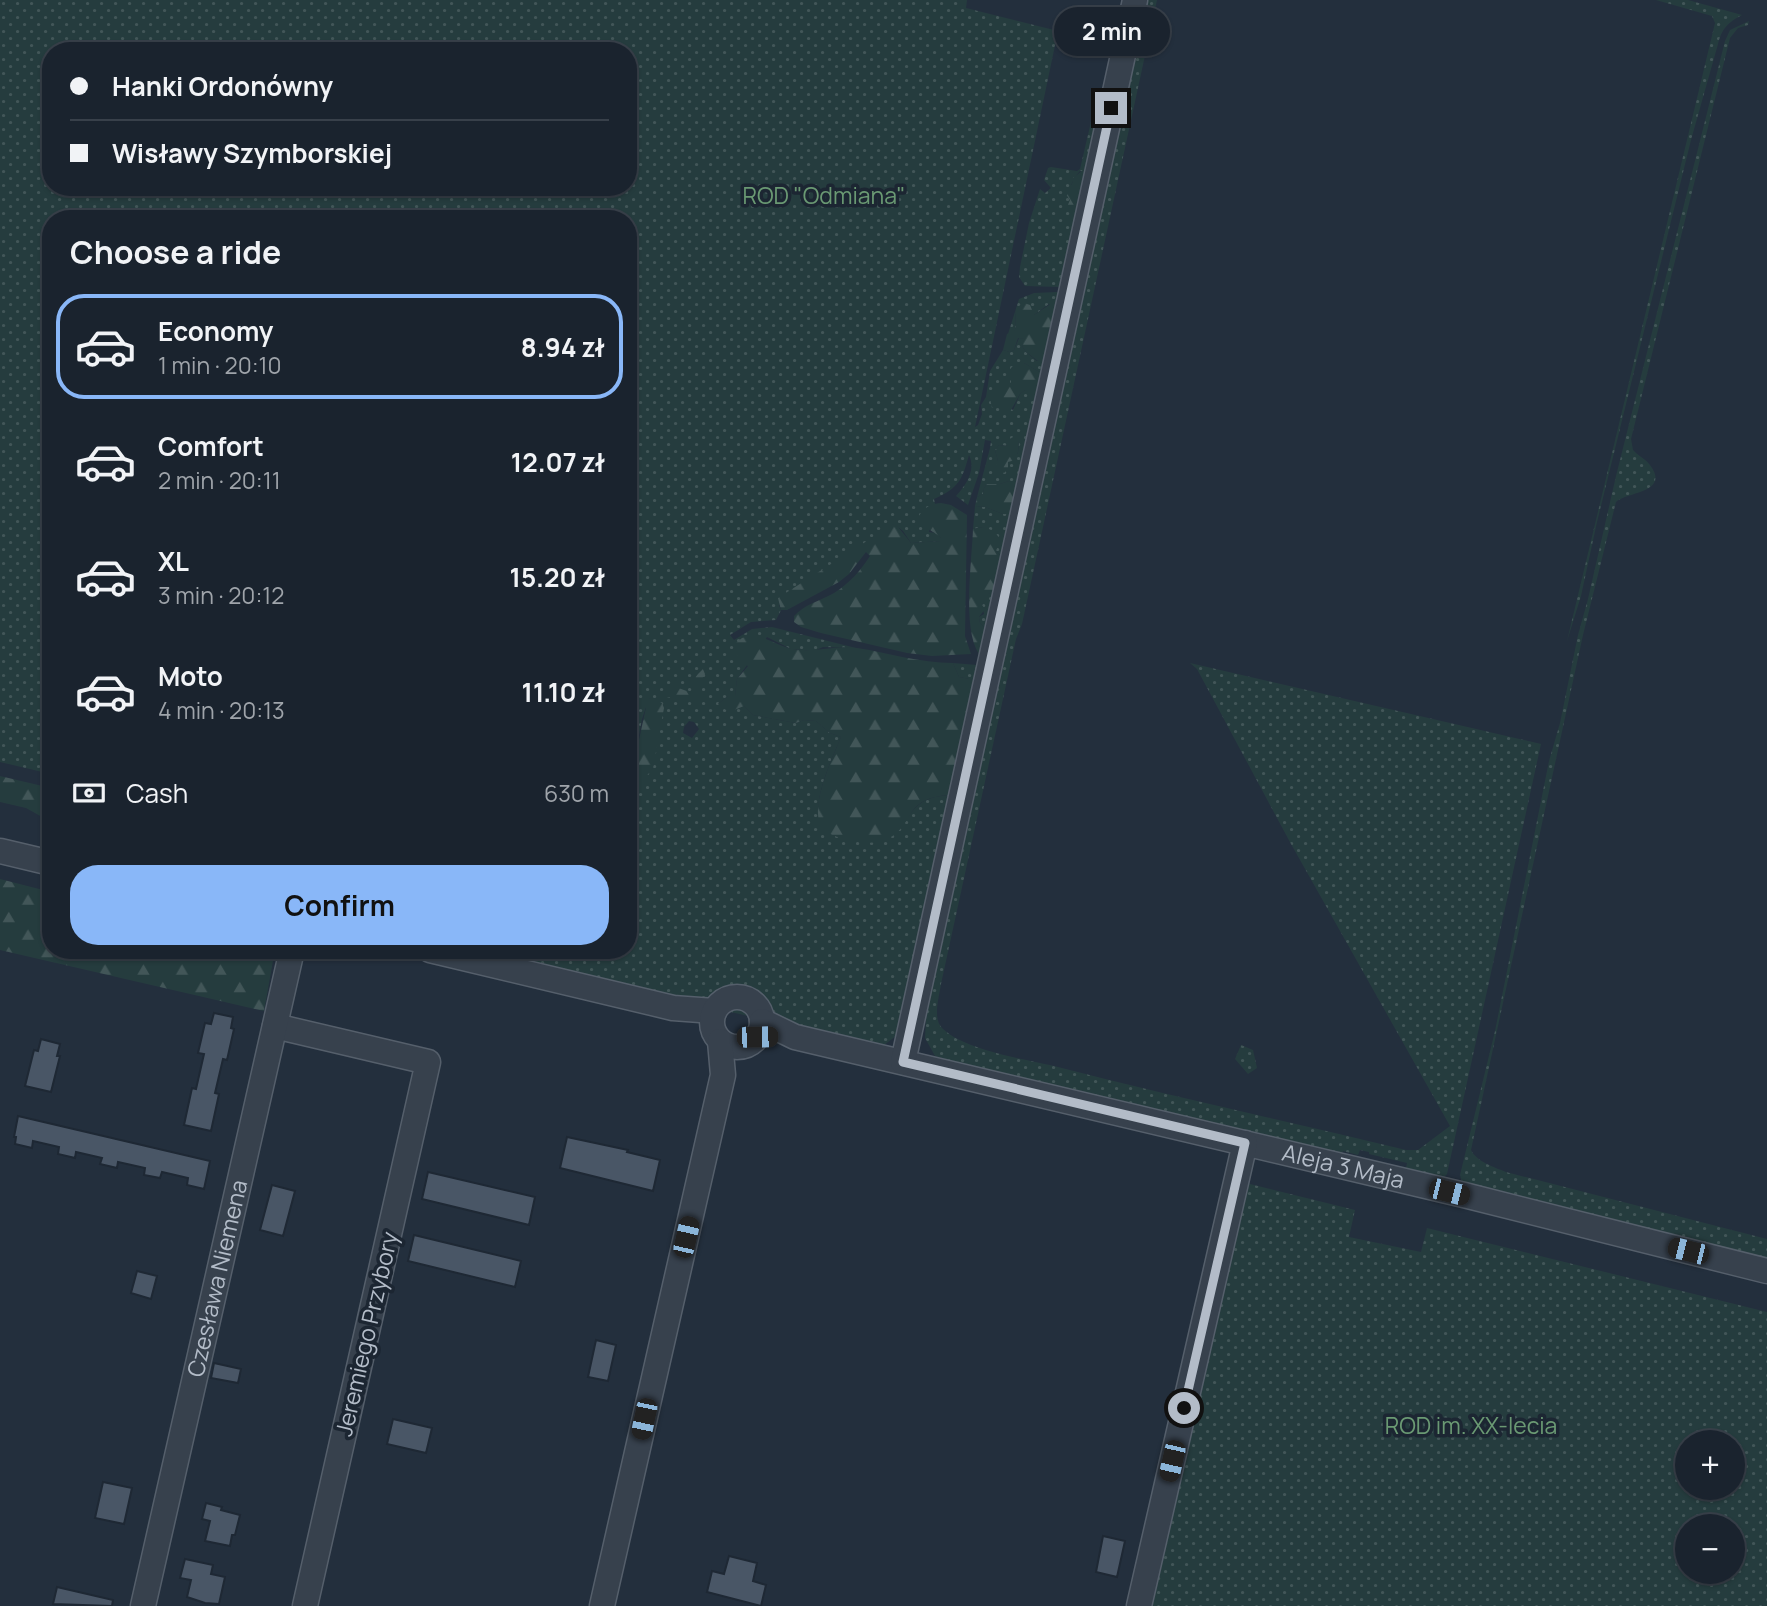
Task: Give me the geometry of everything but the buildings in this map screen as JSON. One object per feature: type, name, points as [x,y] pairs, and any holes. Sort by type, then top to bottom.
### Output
[{"type":"street","points":[[903,1062],[1135,0]]},
{"type":"street","points":[[0,851],[42,861]]},
{"type":"street","name":"Czesława Niemena","points":[[143,1606],[290,959]]},
{"type":"street","name":"Aleja 3 Maja","points":[[468,959],[673,1008],[735,1031],[795,1037],[903,1062],[1767,1271]]},
{"type":"street","name":"Jeremiego Przybory","points":[[275,1026],[428,1062],[305,1606]]},
{"type":"street","points":[[602,1606],[735,1031]]},
{"type":"street","points":[[1139,1606],[1245,1143]]},
{"type":"green space","name":"ROD \"Odmiana\"","points":[[0,0],[967,0],[966,8],[1058,31],[975,427],[982,414],[981,405],[986,397],[990,371],[1003,350],[1014,350],[1019,338],[1025,339],[1022,346],[1037,361],[1047,356],[1043,374],[1024,363],[1012,383],[993,396],[999,406],[1013,410],[1020,394],[1025,390],[1038,393],[1018,485],[1009,481],[987,484],[983,494],[977,497],[991,441],[985,440],[979,473],[968,505],[956,496],[969,477],[969,455],[958,482],[949,491],[934,499],[929,532],[936,533],[941,541],[911,543],[894,524],[779,605],[781,610],[776,620],[751,622],[730,635],[734,640],[752,629],[772,627],[856,648],[823,647],[814,651],[791,649],[767,637],[737,679],[735,696],[728,696],[718,704],[744,706],[753,715],[796,723],[804,720],[816,721],[830,733],[841,737],[825,776],[819,806],[819,819],[825,830],[836,836],[858,835],[902,826],[921,803],[950,795],[896,1036],[884,1045],[878,1046],[501,959],[637,959],[637,781],[653,768],[657,703],[649,698],[637,746],[637,210],[42,210],[42,772],[0,762]],"holes":[[[1019,440],[1018,453],[1008,462],[998,461],[995,450],[999,445],[1008,446]],[[689,721],[694,722],[699,729],[692,738],[683,733]]]},
{"type":"green space","points":[[1144,0],[1157,0],[941,984],[938,1020],[943,1029],[965,1043],[996,1053],[1406,1150],[1418,1150],[1450,1126],[1291,844],[1197,669],[1190,663],[1541,744],[1447,1174],[1443,1178],[1405,1173],[1407,1163],[1369,1152],[1360,1150],[1358,1155],[1343,1151],[1341,1157],[959,1067],[959,1063],[935,1056],[925,1038],[926,1019],[920,1018]]},
{"type":"green space","points":[[1656,0],[1688,0],[1742,15],[1721,34],[1691,140],[1581,596],[1567,641],[1715,23],[1712,16]]},
{"type":"green space","points":[[1749,21],[1748,25],[1738,28],[1730,38],[1631,439],[1633,450],[1650,465],[1655,481],[1645,490],[1616,502],[1583,635],[1471,1150],[1482,1161],[1506,1172],[1767,1239],[1767,1261],[1462,1182],[1460,1175],[1495,1031],[1549,761],[1616,476],[1725,41],[1730,30]]},
{"type":"green space","points":[[1094,109],[1100,112],[1087,172],[1080,171],[1072,182],[1070,202],[1078,210],[1070,250],[1065,256],[1067,262],[1060,287],[1025,286],[1019,277],[1020,267],[1029,223],[1040,189],[1045,193],[1051,188],[1044,180],[1048,168],[1080,169]]},
{"type":"green space","points":[[1083,170],[1087,172],[1078,210],[1072,215],[1067,207],[1070,200],[1065,193],[1073,178]]},
{"type":"green space","points":[[1057,292],[1060,295],[1055,319],[1049,304],[1034,315],[1016,308],[1019,299],[1034,293]]},
{"type":"green space","points":[[1024,303],[1030,305],[1034,315],[1052,303],[1055,307],[1052,334],[1047,339],[1047,356],[1038,361],[1022,346],[1024,339],[1018,338],[1014,350],[1003,350],[1007,334],[1015,330],[1016,308]]},
{"type":"green space","points":[[1016,309],[1015,330],[1008,334]]},
{"type":"green space","points":[[1016,363],[1024,363],[1043,374],[1038,393],[1032,395],[1025,390],[1010,412],[1005,412],[1005,406],[992,408],[990,398],[1001,387],[1011,383],[1011,368]]},
{"type":"green space","points":[[1016,435],[1019,440],[1018,452],[1015,460],[1008,462],[1008,469],[1004,473],[994,468],[998,461],[995,450],[999,445],[1008,446],[1010,439]]},
{"type":"green space","points":[[1009,481],[1018,485],[1011,514],[975,506],[977,497],[983,494],[987,484]]},
{"type":"green space","points":[[941,503],[951,505],[967,515],[965,636],[971,654],[932,656],[907,653],[821,633],[794,622],[794,616],[803,608],[834,593],[850,581],[870,556],[866,552],[839,582],[787,610],[781,610],[778,598],[895,523],[911,543],[941,541],[941,538],[924,525],[919,516],[928,506]]},
{"type":"green space","points":[[975,506],[1011,514],[1002,557],[983,527],[973,529]]},
{"type":"green space","points":[[983,527],[994,531],[1000,539],[996,551],[1002,557],[994,593],[988,594],[982,605],[985,609],[979,617],[980,623],[986,629],[979,654],[971,628],[969,594],[973,529]]},
{"type":"green space","points":[[994,593],[986,629],[980,623],[979,617],[984,614],[982,605],[987,594]]},
{"type":"green space","points":[[752,635],[793,649],[857,648],[916,660],[953,663],[959,677],[975,680],[950,795],[924,801],[916,807],[896,834],[882,841],[859,841],[836,836],[824,830],[819,822],[819,798],[841,737],[830,733],[816,721],[804,720],[796,723],[753,715],[744,706],[729,712],[718,704],[728,696],[735,696],[737,679],[748,666],[739,661],[735,650],[736,643]]},
{"type":"green space","points":[[953,663],[977,665],[975,680],[959,677]]},
{"type":"green space","points":[[703,669],[705,674],[702,679],[702,698],[666,698],[668,688],[673,686],[692,693],[693,679]]},
{"type":"green space","points":[[649,698],[662,703],[664,708],[653,768],[641,783],[637,783],[637,749],[646,708],[639,703],[640,700]]},
{"type":"green space","points":[[0,776],[42,786],[42,817],[26,808],[0,802]]},
{"type":"green space","points":[[0,879],[42,890],[42,959],[273,961],[264,1011],[0,950]]},
{"type":"green space","points":[[1241,1045],[1253,1050],[1257,1068],[1248,1074],[1235,1059]]},
{"type":"green space","name":"ROD im. XX-lecia","points":[[1246,1183],[1355,1210],[1349,1237],[1421,1252],[1427,1228],[1767,1312],[1767,1606],[1151,1606]]},
{"type":"route","points":[[1111,108],[903,1062],[1245,1143],[1184,1408]]}]
